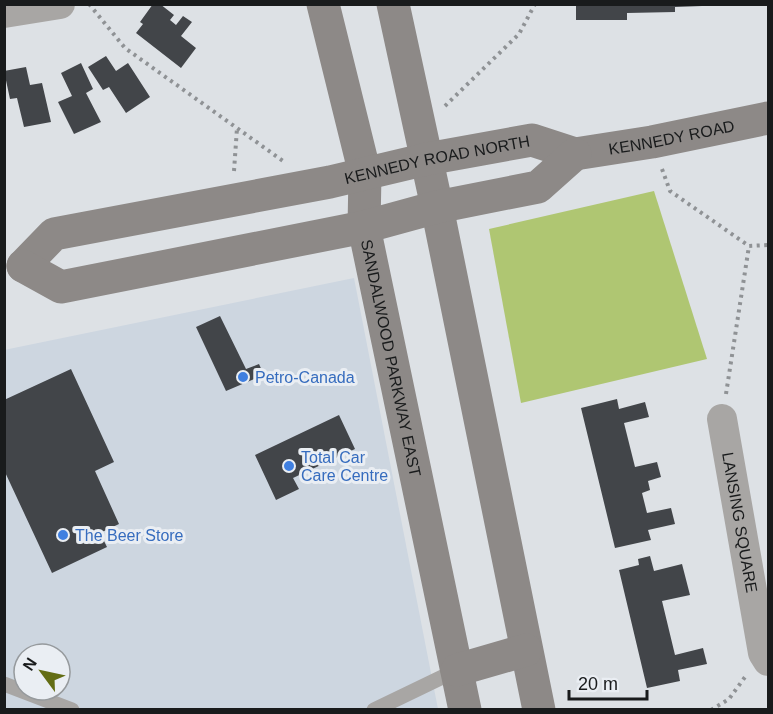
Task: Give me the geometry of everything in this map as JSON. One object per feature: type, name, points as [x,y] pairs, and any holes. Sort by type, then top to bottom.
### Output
[{"type":"main road","name":"SANDALWOOD PARKWAY EAST","points":[[323,4],[365,174],[364,227],[465,710]]},
{"type":"main road","points":[[393,4],[437,207],[539,710]]},
{"type":"main road","name":"KENNEDY ROAD","points":[[574,154],[652,142],[768,118]]},
{"type":"main road","name":"KENNEDY ROAD NORTH","points":[[532,140],[574,154],[538,187],[437,207],[364,227],[61,287],[14,268],[54,234],[365,174],[423,145],[532,140]]},
{"type":"main road","points":[[457,670],[526,650]]},
{"type":"street","points":[[4,13],[60,4]]},
{"type":"street","name":"LANSING SQUARE","points":[[722,418],[766,657]]},
{"type":"lane","points":[[374,710],[457,670]]},
{"type":"lane","points":[[4,684],[72,710]]},
{"type":"path","points":[[89,4],[125,48],[283,162]]},
{"type":"path","points":[[423,145],[519,34],[535,4]]},
{"type":"path","points":[[234,172],[237,127]]},
{"type":"path","points":[[652,142],[670,191],[749,246],[768,245]]},
{"type":"path","points":[[722,418],[749,246]]},
{"type":"path","points":[[711,710],[729,699],[766,657]]},
{"type":"shaded area","points":[[354,278],[438,709],[5,709],[4,350]]},
{"type":"green space","points":[[654,191],[707,359],[521,403],[489,229]]},
{"type":"building","points":[[153,4],[160,4],[174,15],[170,20],[176,25],[183,16],[192,22],[181,36],[196,48],[181,68],[136,33],[143,24],[140,22]]},
{"type":"building","points":[[576,4],[702,4],[702,6],[675,7],[675,12],[627,13],[627,20],[576,20]]},
{"type":"building","points":[[106,56],[116,71],[128,63],[150,97],[126,113],[109,87],[103,90],[88,67]]},
{"type":"building","points":[[81,63],[93,89],[86,93],[101,122],[74,134],[58,102],[72,96],[61,73]]},
{"type":"building","points":[[26,67],[30,85],[42,83],[51,122],[24,127],[17,98],[10,99],[4,71]]},
{"type":"building","points":[[220,316],[246,369],[259,364],[264,375],[226,391],[196,327]]},
{"type":"building","points":[[71,369],[114,462],[95,471],[119,524],[100,533],[107,547],[52,573],[4,470],[4,400]]},
{"type":"building","points":[[617,399],[619,409],[645,402],[649,417],[624,423],[635,467],[657,462],[661,477],[648,481],[650,490],[642,493],[647,513],[671,508],[675,524],[648,530],[651,540],[615,548],[581,408]]},
{"type":"building","name":"Total Car Care Centre","points":[[339,415],[355,449],[293,478],[299,489],[276,500],[255,455]]},
{"type":"building","points":[[650,556],[654,571],[682,564],[690,595],[662,601],[675,655],[703,648],[707,664],[678,670],[680,681],[647,688],[619,570],[639,565],[638,559]]},
{"type":"place","name":"Petro-Canada","points":[[243,377]]},
{"type":"place","name":"Total Car Care Centre","points":[[289,466]]},
{"type":"place","name":"The Beer Store","points":[[63,535]]}]
